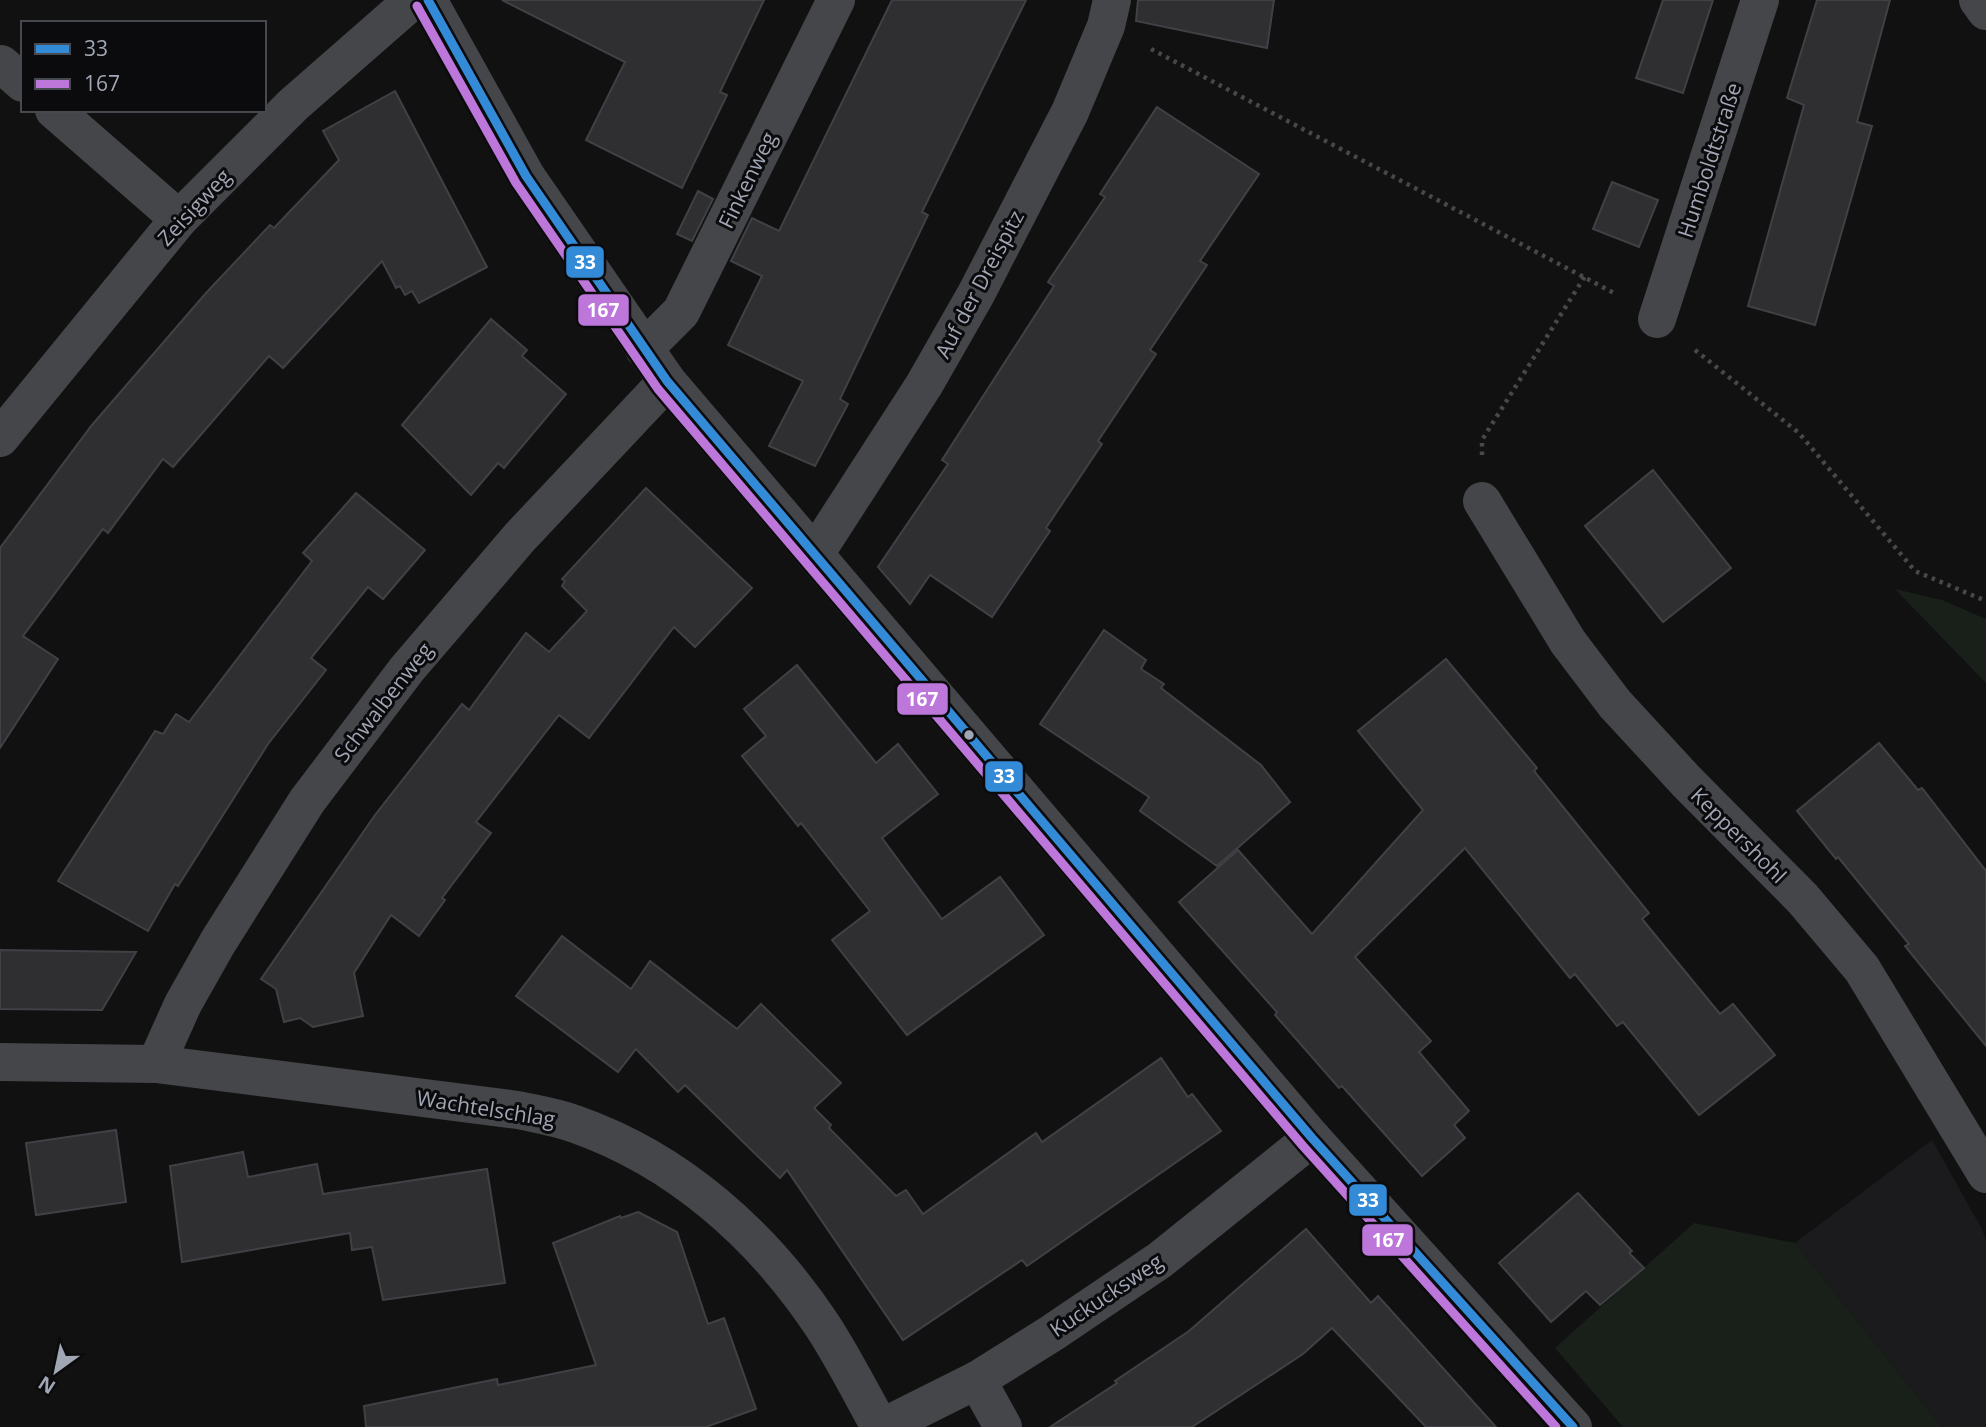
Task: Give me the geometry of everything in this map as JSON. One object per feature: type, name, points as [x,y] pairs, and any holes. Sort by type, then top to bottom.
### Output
[{"type":"street","name":"Zeisigweg","points":[[0,438],[179,219],[293,105],[414,0]]},
{"type":"street","points":[[428,0],[526,176],[667,381],[1312,1138],[1573,1427]]},
{"type":"street","name":"Finkenweg","points":[[644,349],[681,312],[836,0]]},
{"type":"street","name":"Humboldtstraße","points":[[1657,319],[1760,0]]},
{"type":"street","points":[[1978,0],[1986,11]]},
{"type":"street","name":"Auf der Dreispitz","points":[[816,554],[924,385],[976,294],[1070,112],[1109,13]]},
{"type":"street","points":[[56,112],[179,219]]},
{"type":"street","name":"Schwalbenweg","points":[[156,1064],[183,1004],[218,942],[315,790],[407,669],[520,537],[667,381]]},
{"type":"street","name":"Keppershohl","points":[[1482,501],[1567,642],[1615,704],[1687,782],[1803,899],[1863,969],[1986,1174]]},
{"type":"street","name":"Wachtelschlag","points":[[0,1062],[156,1064],[518,1110],[573,1123],[625,1145],[680,1178],[720,1207],[763,1249],[822,1325],[881,1427]]},
{"type":"street","name":"Kuckucksweg","points":[[881,1427],[977,1380],[1052,1333],[1160,1260],[1312,1138]]},
{"type":"street","points":[[977,1380],[1003,1427]]},
{"type":"path","points":[[1109,13],[1585,276],[1657,319],[1799,433],[1916,571],[1986,601]]},
{"type":"path","points":[[1482,501],[1482,440],[1585,276]]},
{"type":"shaded area","points":[[1895,589],[1942,600],[1986,619],[1986,683]]},
{"type":"shaded area","points":[[1932,1140],[1982,1229],[1986,1241],[1986,1427],[1942,1427],[1795,1243]]},
{"type":"shaded area","points":[[1694,1223],[1795,1243],[1942,1427],[1623,1427],[1555,1348]]},
{"type":"building","points":[[502,0],[764,0],[720,92],[727,95],[682,188],[586,140],[625,62]]},
{"type":"building","points":[[892,0],[1026,0],[922,212],[928,215],[840,399],[848,404],[815,466],[769,446],[803,381],[728,345],[762,276],[731,261],[752,218],[779,231]]},
{"type":"building","points":[[1138,0],[1274,0],[1267,48],[1136,21]]},
{"type":"building","points":[[1663,0],[1713,0],[1683,93],[1636,78]]},
{"type":"building","points":[[1817,0],[1890,0],[1857,122],[1872,126],[1815,325],[1748,306],[1804,105],[1787,98]]},
{"type":"building","points":[[395,91],[487,267],[419,303],[412,291],[405,295],[400,286],[396,288],[382,261],[283,368],[269,356],[173,467],[163,459],[108,533],[103,529],[23,636],[58,659],[0,748],[0,548],[92,425],[206,293],[270,225],[274,228],[339,160],[323,131]]},
{"type":"building","points":[[1157,107],[1259,174],[1200,261],[1207,265],[1150,350],[1156,354],[1098,441],[1102,444],[1046,528],[1050,531],[992,617],[930,575],[910,604],[878,567],[948,464],[942,460],[1054,286],[1048,282],[1105,197],[1100,194]]},
{"type":"building","points":[[1612,182],[1658,200],[1639,247],[1593,229]]},
{"type":"building","points":[[698,191],[713,199],[692,241],[677,234]]},
{"type":"building","points":[[491,319],[527,350],[522,356],[566,394],[504,468],[498,463],[471,495],[402,425]]},
{"type":"building","points":[[1653,470],[1731,568],[1663,622],[1585,526]]},
{"type":"building","points":[[646,488],[752,588],[695,647],[674,627],[589,738],[559,715],[476,822],[491,833],[442,898],[445,900],[419,936],[391,915],[354,973],[363,1016],[313,1027],[300,1018],[284,1022],[276,989],[261,979],[375,815],[462,704],[469,710],[526,633],[549,652],[587,611],[562,586],[565,581],[562,579]]},
{"type":"building","points":[[356,493],[425,550],[383,599],[368,587],[311,658],[326,670],[268,744],[178,886],[175,884],[148,931],[58,881],[155,731],[163,734],[176,714],[189,722],[312,561],[303,553]]},
{"type":"building","points":[[1104,630],[1146,660],[1141,669],[1164,684],[1161,688],[1261,765],[1290,802],[1217,866],[1140,811],[1149,797],[1040,724]]},
{"type":"building","points":[[1446,659],[1537,768],[1534,771],[1649,913],[1642,919],[1720,1014],[1733,1004],[1775,1055],[1699,1115],[1623,1022],[1617,1026],[1575,974],[1570,978],[1465,848],[1355,957],[1431,1041],[1419,1052],[1469,1111],[1454,1125],[1465,1138],[1422,1176],[1342,1086],[1339,1088],[1275,1015],[1277,1012],[1179,902],[1238,850],[1312,934],[1423,810],[1358,731]]},
{"type":"building","points":[[797,665],[876,763],[898,744],[938,794],[882,838],[942,919],[1000,877],[1044,935],[907,1035],[832,940],[870,911],[801,823],[798,826],[742,756],[766,736],[744,709]]},
{"type":"building","points":[[1879,743],[1918,790],[1922,788],[1986,871],[1986,1046],[1905,946],[1909,944],[1797,811]]},
{"type":"building","points":[[562,936],[631,989],[650,961],[737,1029],[761,1004],[841,1083],[814,1108],[831,1125],[829,1128],[896,1196],[906,1190],[923,1214],[1036,1133],[1042,1142],[1161,1058],[1188,1097],[1192,1094],[1221,1131],[1027,1266],[1022,1260],[903,1340],[787,1170],[780,1178],[685,1085],[678,1092],[636,1049],[618,1072],[516,996]]},
{"type":"building","points":[[0,950],[136,952],[102,1010],[0,1009]]},
{"type":"building","points":[[116,1130],[126,1202],[36,1215],[26,1143]]},
{"type":"building","points":[[243,1152],[248,1177],[317,1164],[323,1194],[487,1169],[505,1283],[383,1300],[372,1247],[352,1250],[350,1233],[182,1262],[170,1166]]},
{"type":"building","points":[[1578,1193],[1632,1251],[1629,1253],[1644,1268],[1600,1305],[1586,1291],[1551,1322],[1499,1263]]},
{"type":"building","points":[[638,1212],[677,1232],[708,1324],[724,1318],[756,1409],[706,1427],[366,1427],[364,1406],[497,1379],[498,1385],[596,1365],[553,1243],[620,1216],[621,1218]]},
{"type":"building","points":[[1306,1229],[1371,1303],[1378,1296],[1496,1427],[1426,1427],[1332,1328],[1303,1354],[1192,1427],[1050,1427],[1189,1331]]},
{"type":"transit line","name":"33","points":[[428,0],[526,176],[667,381],[1312,1138],[1573,1427]]},
{"type":"transit line","name":"167","points":[[417,6],[516,183],[658,389],[1303,1146],[1556,1427]]}]
